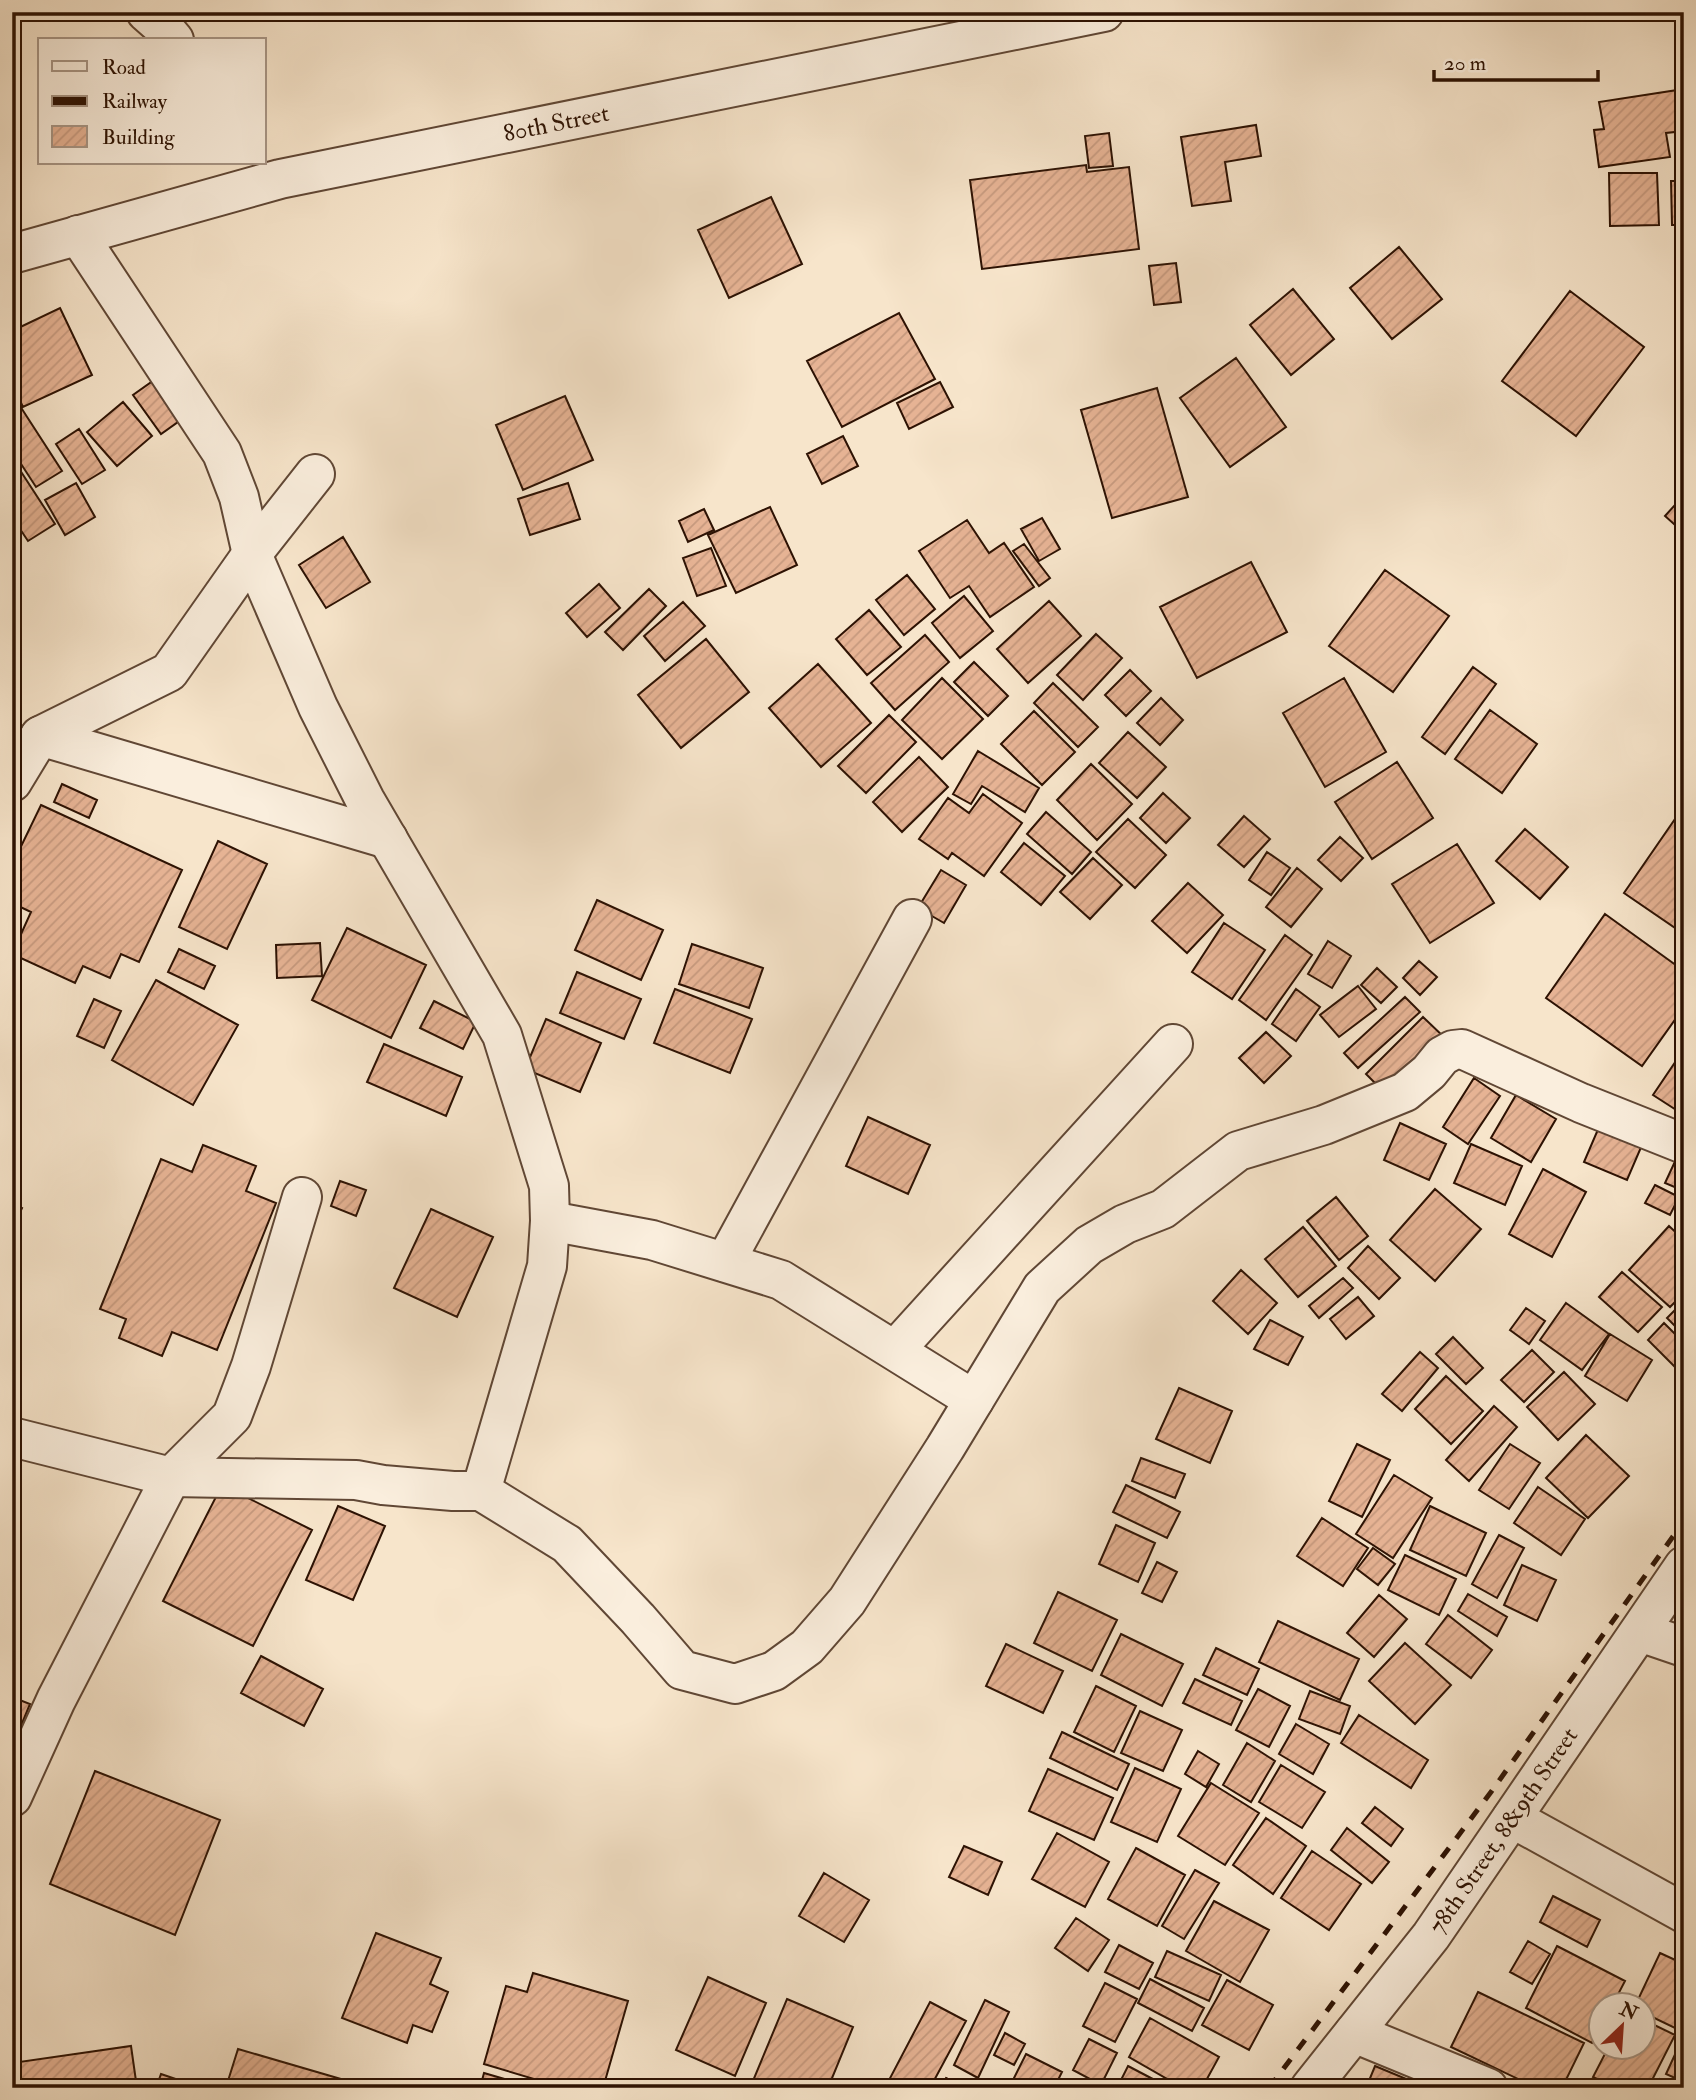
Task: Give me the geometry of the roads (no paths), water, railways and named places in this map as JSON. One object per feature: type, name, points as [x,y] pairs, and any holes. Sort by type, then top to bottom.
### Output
[{"type":"street","points":[[146,12],[172,38]]},
{"type":"street","name":"80th Street","points":[[12,254],[78,235],[272,169],[1104,12]]},
{"type":"street","points":[[78,235],[222,453],[239,497],[252,554],[318,706],[365,800],[502,1035],[549,1186],[550,1221],[547,1266],[481,1491]]},
{"type":"street","points":[[12,782],[40,736],[169,672],[252,554],[315,474]]},
{"type":"street","points":[[40,736],[388,839]]},
{"type":"street","points":[[725,1262],[912,919]]},
{"type":"street","points":[[895,1350],[1174,1044]]},
{"type":"street","points":[[12,1437],[170,1477],[356,1480],[383,1485],[481,1491],[567,1544],[682,1670],[735,1684],[774,1671],[807,1647],[847,1601],[1042,1287],[1089,1245],[1125,1224],[1163,1209],[1238,1151],[1324,1125],[1405,1092],[1429,1072],[1442,1056],[1453,1049],[1462,1049],[1581,1103],[1684,1144]]},
{"type":"street","points":[[12,1797],[56,1700],[170,1477],[232,1416],[251,1366],[302,1197]]},
{"type":"street","points":[[550,1221],[652,1240],[780,1280],[974,1400]]},
{"type":"street","name":"78th Street, 8&9th Street","points":[[1310,2088],[1432,1936],[1684,1566]]},
{"type":"street","points":[[1640,1632],[1684,1647]]},
{"type":"street","points":[[1512,1818],[1684,1913]]},
{"type":"street","points":[[1354,2033],[1488,2088]]},
{"type":"railway","points":[[1269,2088],[1491,1792],[1684,1521]]}]
